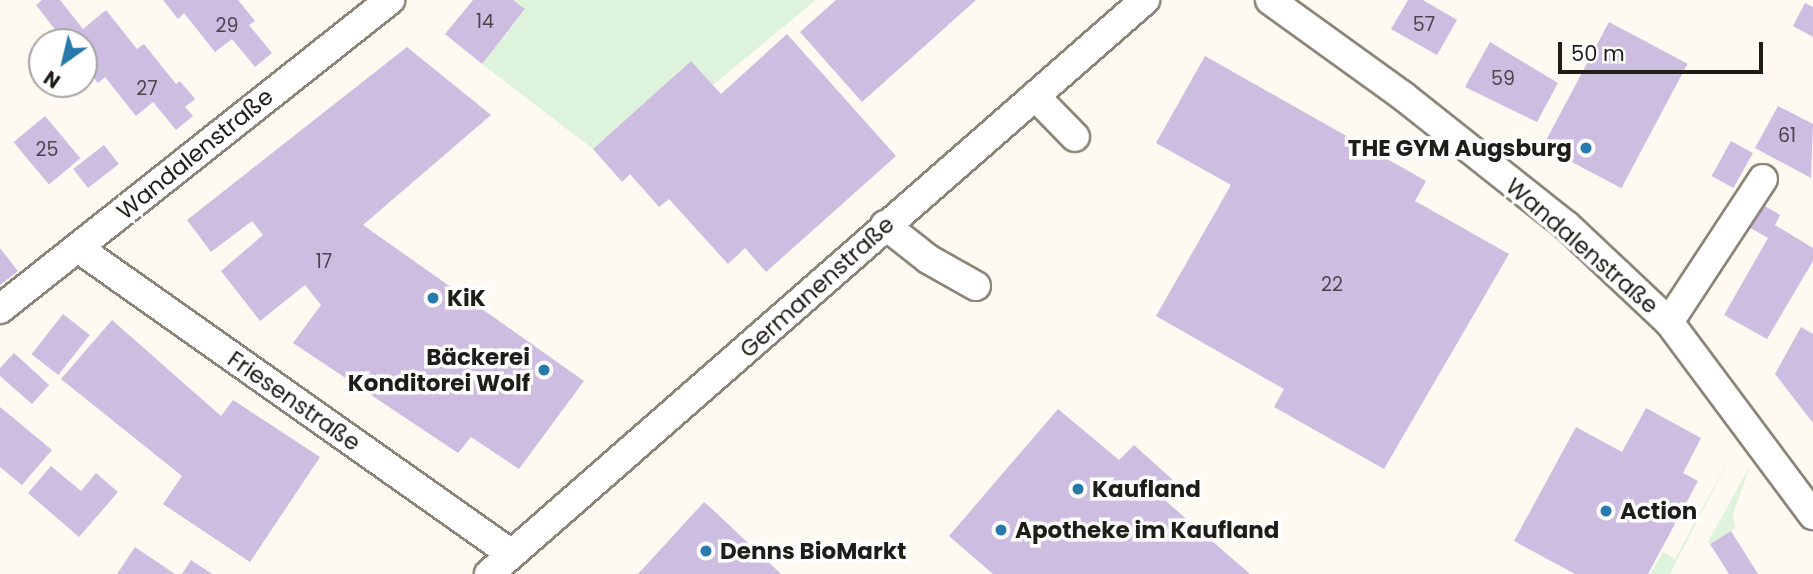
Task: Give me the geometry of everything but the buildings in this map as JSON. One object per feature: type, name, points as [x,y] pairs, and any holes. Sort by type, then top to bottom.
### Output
[{"type":"street","name":"Wandalenstraße","points":[[0,309],[390,0]]},
{"type":"street","name":"Germanenstraße","points":[[489,574],[510,553],[695,398],[885,225],[1145,0]]},
{"type":"street","name":"Wandalenstraße","points":[[1270,0],[1395,105],[1566,225],[1669,322],[1813,514]]},
{"type":"street","points":[[1035,96],[1075,137]]},
{"type":"street","points":[[1669,322],[1763,179]]},
{"type":"street","points":[[885,225],[922,265],[976,286]]},
{"type":"street","name":"Friesenstraße","points":[[78,248],[510,553]]},
{"type":"green space","points":[[513,0],[816,0],[713,85],[691,61],[593,149],[482,64],[525,10]]},
{"type":"green space","points":[[1735,447],[1670,574],[1650,574],[1663,552],[1675,559]]},
{"type":"green space","points":[[1751,464],[1733,514],[1735,528],[1710,544],[1708,542]]},
{"type":"place","name":"THE GYM Augsburg","points":[[1586,148]]},
{"type":"place","name":"KiK","points":[[433,298]]},
{"type":"place","name":"Bäckerei Konditorei Wolf","points":[[544,370]]},
{"type":"place","name":"Kaufland","points":[[1078,489]]},
{"type":"place","name":"Action","points":[[1606,511]]},
{"type":"place","name":"Apotheke im Kaufland","points":[[1001,530]]},
{"type":"place","name":"Denns BioMarkt","points":[[706,551]]}]
